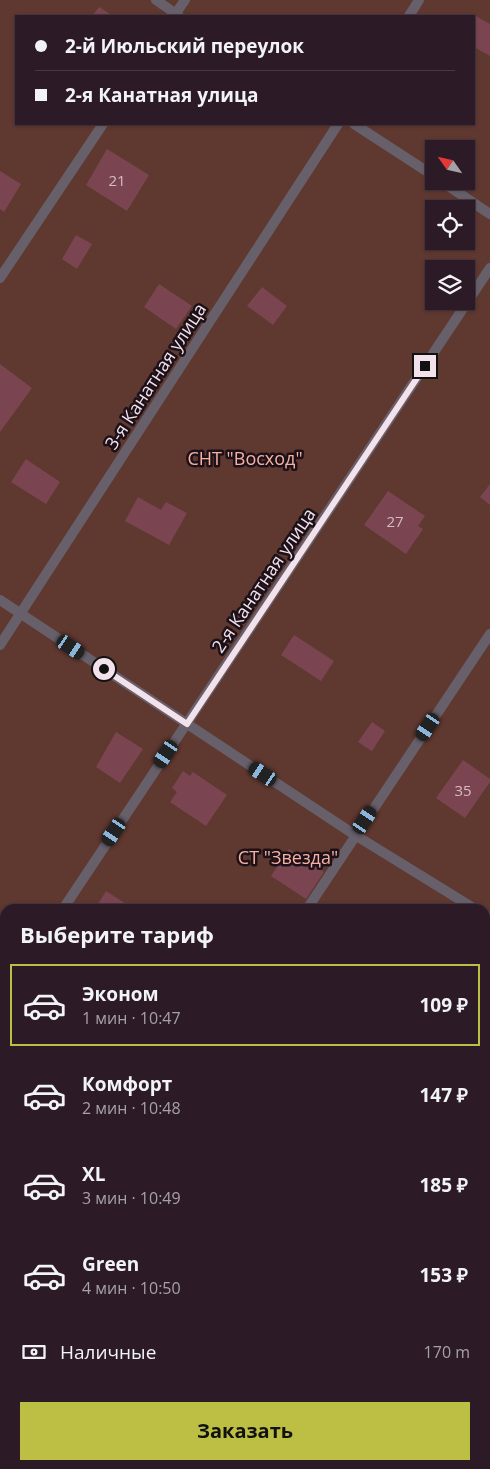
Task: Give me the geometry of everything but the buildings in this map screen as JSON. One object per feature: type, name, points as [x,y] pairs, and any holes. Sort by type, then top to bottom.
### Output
[{"type":"lane","points":[[156,0],[175,15]]},
{"type":"lane","points":[[177,15],[185,0]]},
{"type":"lane","points":[[410,15],[419,0]]},
{"type":"lane","points":[[0,278],[102,125]]},
{"type":"lane","name":"3-я Канатная улица","points":[[0,645],[337,125]]},
{"type":"lane","points":[[356,125],[425,170]]},
{"type":"lane","points":[[454,190],[490,214]]},
{"type":"lane","name":"2-я Канатная улица","points":[[66,904],[490,268]]},
{"type":"lane","points":[[0,600],[355,835],[467,904]]},
{"type":"lane","points":[[310,904],[490,634]]},
{"type":"green space","name":"СНТ \"Восход\"","points":[[0,0],[490,0],[490,904],[0,904]]},
{"type":"route","points":[[104,669],[187,724],[425,366]]},
{"type":"park label","name":"СТ \"Звезда\"","points":[[288,857]]}]
